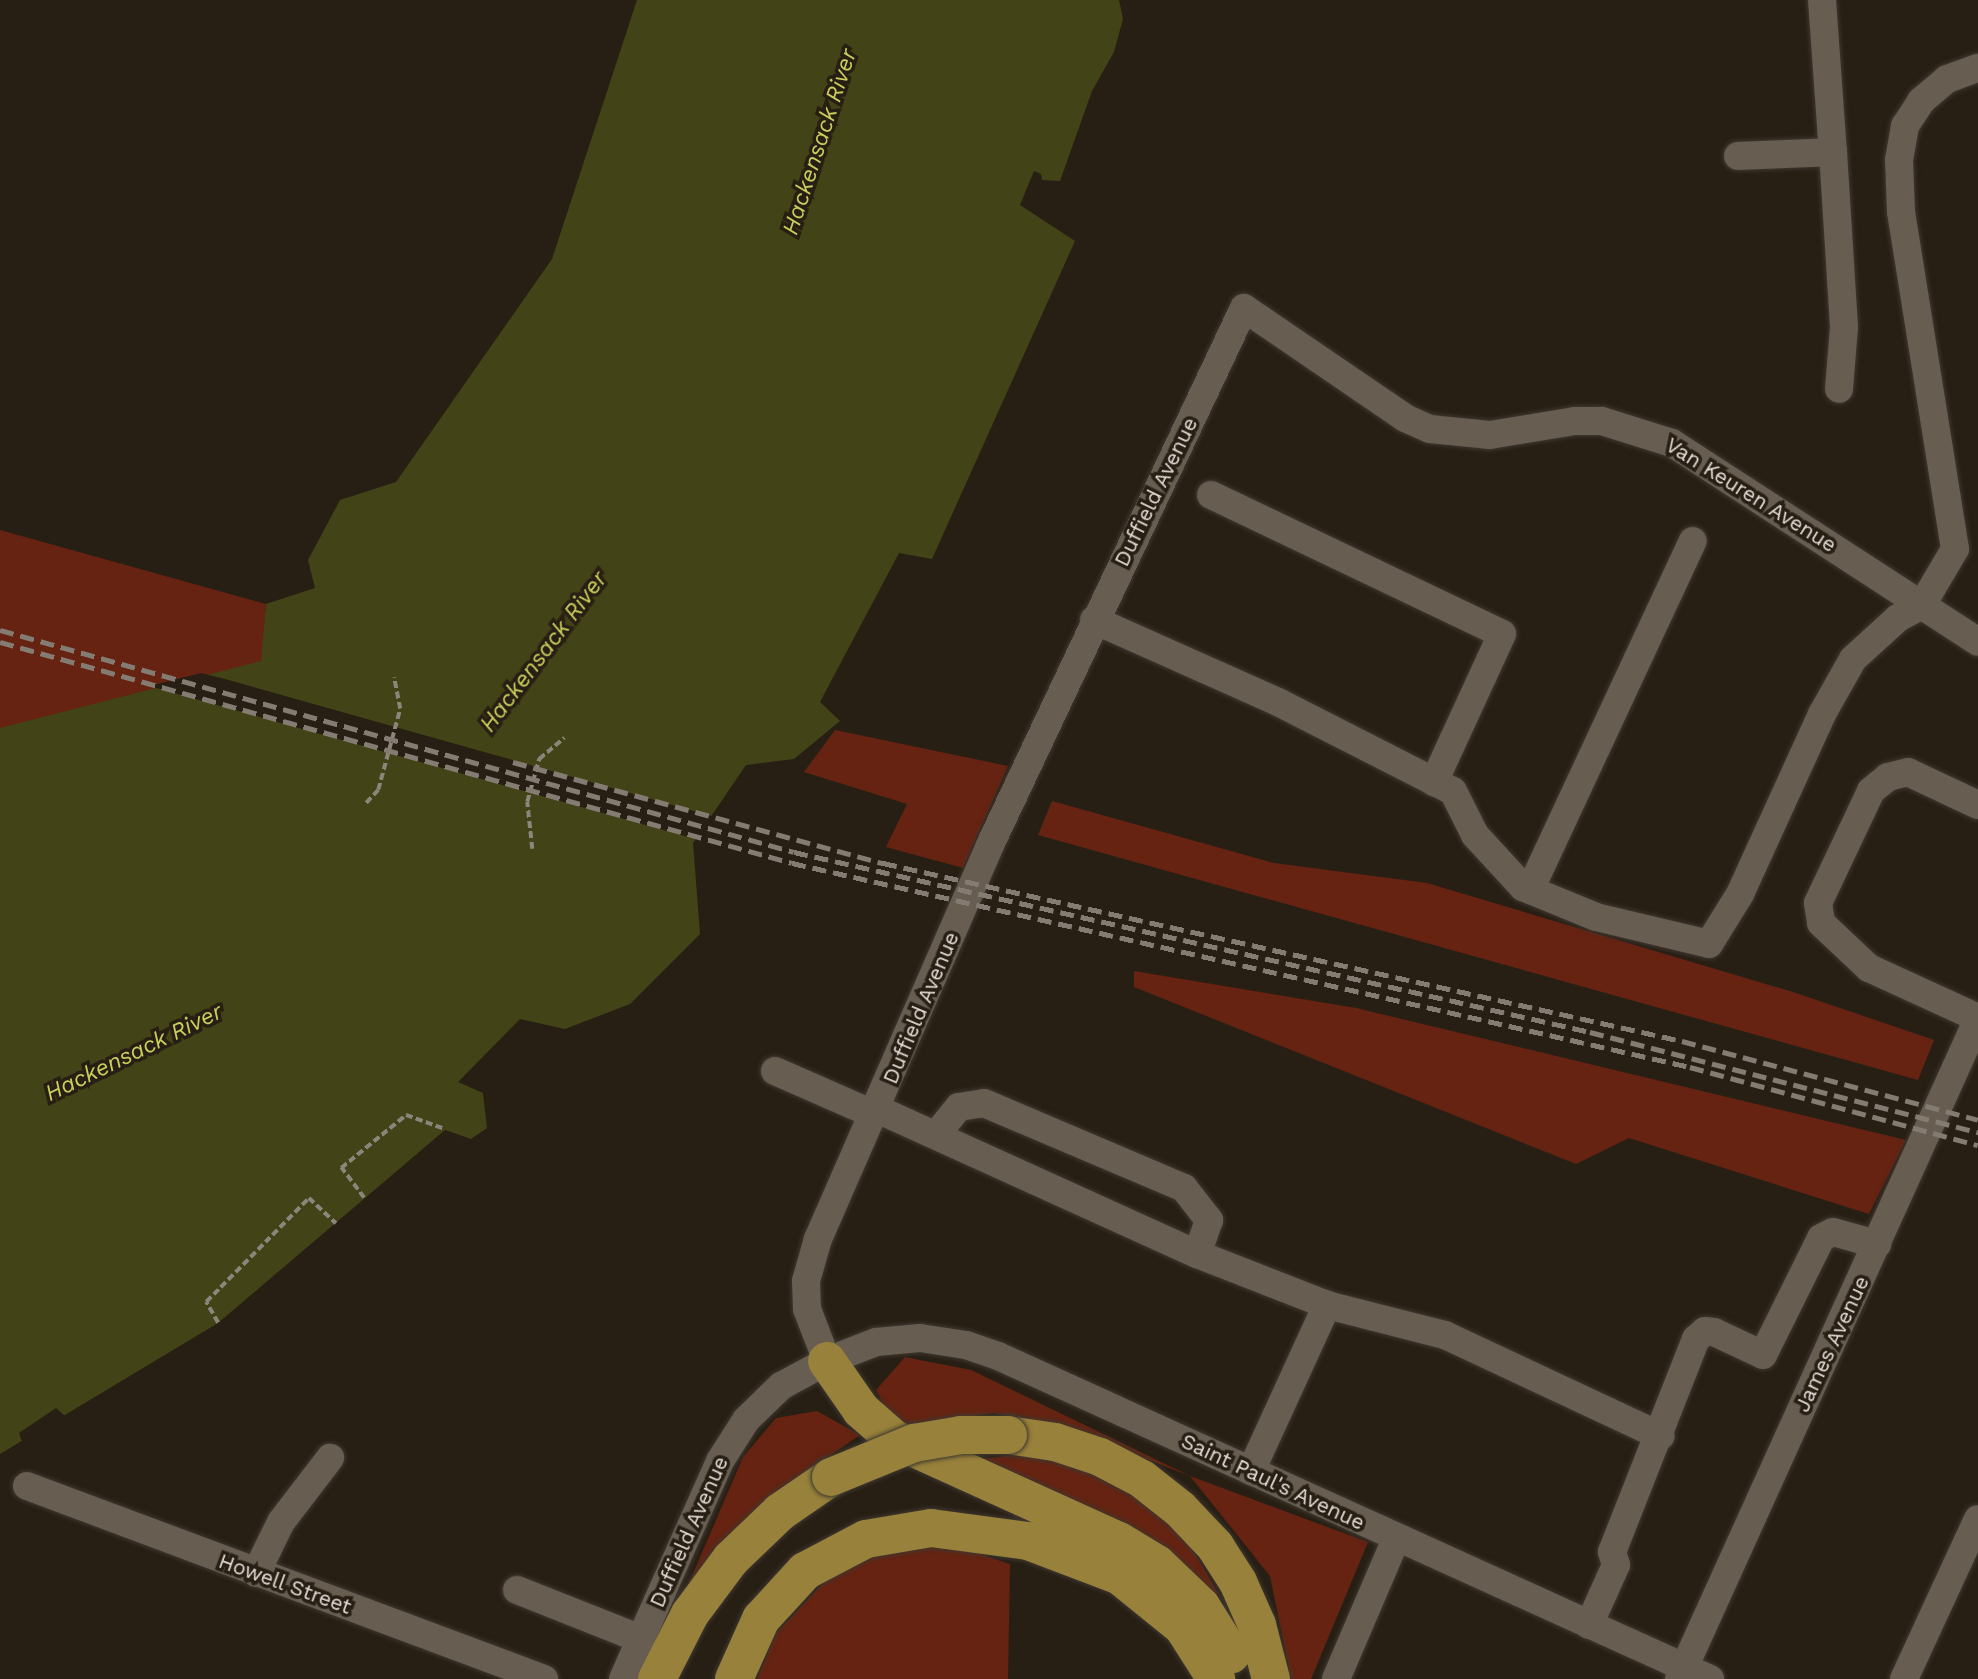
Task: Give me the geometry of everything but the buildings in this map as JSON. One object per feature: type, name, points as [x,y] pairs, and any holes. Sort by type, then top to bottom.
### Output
[{"type":"highway","points":[[827,1361],[861,1410],[894,1438],[1119,1541],[1157,1564],[1210,1617],[1241,1679]]},
{"type":"highway","points":[[657,1679],[690,1614],[731,1559],[780,1512],[831,1477],[921,1442],[961,1435],[1008,1435],[1055,1442],[1100,1457],[1142,1479],[1180,1508],[1215,1546],[1238,1583],[1260,1633],[1271,1679]]},
{"type":"highway","points":[[734,1679],[761,1619],[805,1571],[866,1539],[931,1528],[1028,1541],[1120,1576],[1173,1616],[1202,1652],[1216,1679]]},
{"type":"street","points":[[1822,0],[1844,327],[1839,389]]},
{"type":"street","points":[[1094,620],[1278,702],[1454,791],[1475,835],[1530,890],[1596,917],[1709,944],[1740,894],[1822,713],[1853,659],[1898,618],[1922,605],[1955,550],[1901,212],[1899,151],[1905,126],[1921,101],[1947,79],[1978,68]]},
{"type":"street","points":[[1738,156],[1833,152]]},
{"type":"street","name":"Van Keuren Avenue","points":[[1244,309],[1405,418],[1430,429],[1490,435],[1575,421],[1602,421],[1672,443],[1978,642]]},
{"type":"street","name":"Duffield Avenue","points":[[623,1679],[736,1432],[781,1386],[827,1361],[809,1323],[808,1268],[990,845],[1094,620],[1244,309]]},
{"type":"street","points":[[1211,495],[1502,635],[1434,782]]},
{"type":"street","points":[[1530,890],[1693,541]]},
{"type":"street","points":[[1978,805],[1908,772],[1888,777],[1871,791],[1818,903],[1821,923],[1869,968],[1978,1019]]},
{"type":"street","name":"James Avenue","points":[[1682,1673],[1978,1019]]},
{"type":"street","points":[[775,1071],[936,1135],[1197,1254],[1327,1305],[1445,1335],[1661,1436]]},
{"type":"street","points":[[936,1135],[959,1107],[984,1103],[1184,1188],[1209,1220],[1197,1254]]},
{"type":"street","points":[[1588,1625],[1616,1565],[1612,1552],[1661,1436],[1696,1339],[1705,1331],[1763,1355],[1821,1238],[1833,1232],[1877,1244]]},
{"type":"street","points":[[1251,1471],[1327,1305]]},
{"type":"street","name":"Saint Paul's Avenue","points":[[827,1361],[892,1339],[966,1345],[1588,1625],[1682,1673],[1710,1679]]},
{"type":"street","points":[[256,1573],[281,1522],[330,1458]]},
{"type":"street","name":"Howell Street","points":[[27,1486],[544,1679]]},
{"type":"street","points":[[1904,1679],[1978,1519]]},
{"type":"street","points":[[1336,1679],[1396,1539]]},
{"type":"street","points":[[517,1590],[641,1639]]},
{"type":"path","points":[[366,803],[378,790],[400,709],[394,678]]},
{"type":"path","points":[[532,849],[527,802],[539,759],[564,738]]},
{"type":"path","points":[[364,1198],[341,1168],[406,1115],[445,1129]]},
{"type":"path","points":[[218,1324],[205,1302],[309,1198],[336,1223]]},
{"type":"shaded area","points":[[0,530],[266,604],[262,661],[0,731]]},
{"type":"shaded area","points":[[835,730],[1008,766],[963,868],[886,847],[907,804],[804,772]]},
{"type":"shaded area","points":[[1052,801],[1274,863],[1427,883],[1793,992],[1934,1040],[1918,1080],[1038,835]]},
{"type":"shaded area","points":[[1134,971],[1356,1008],[1906,1140],[1869,1214],[1629,1138],[1576,1164],[1134,987]]},
{"type":"shaded area","points":[[905,1357],[971,1370],[1190,1476],[1066,1428],[994,1413],[896,1428],[876,1390]]},
{"type":"shaded area","points":[[817,1411],[860,1435],[800,1476],[671,1625],[743,1457],[776,1418]]},
{"type":"shaded area","points":[[1029,1453],[1106,1479],[1179,1527],[1220,1596],[1141,1536],[974,1460]]},
{"type":"shaded area","points":[[1190,1476],[1368,1542],[1311,1679],[1291,1679],[1270,1576]]},
{"type":"shaded area","points":[[940,1541],[1010,1564],[1008,1679],[757,1679],[776,1633],[831,1575],[866,1553]]},
{"type":"water","name":"Hackensack River","points":[[637,0],[1119,0],[1123,19],[1114,52],[1092,91],[1060,181],[1042,180],[1041,174],[1034,171],[1020,205],[1075,241],[932,559],[899,553],[820,702],[840,721],[794,759],[746,765],[693,843],[700,934],[630,1004],[565,1029],[520,1019],[458,1082],[483,1093],[487,1128],[471,1139],[445,1130],[218,1323],[0,1454],[0,728],[261,661],[266,604],[315,588],[308,560],[340,500],[396,482],[552,259]]},
{"type":"pier","points":[[201,673],[715,817],[699,840],[149,686]]},
{"type":"pier","points":[[56,1408],[65,1416],[22,1442],[19,1433]]},
{"type":"railway","points":[[0,630],[794,852],[1590,1032],[1978,1132]]},
{"type":"railway","points":[[0,642],[792,863],[1690,1067],[1978,1145]]},
{"type":"railway","points":[[513,762],[883,863],[1682,1041],[1978,1120]]}]
